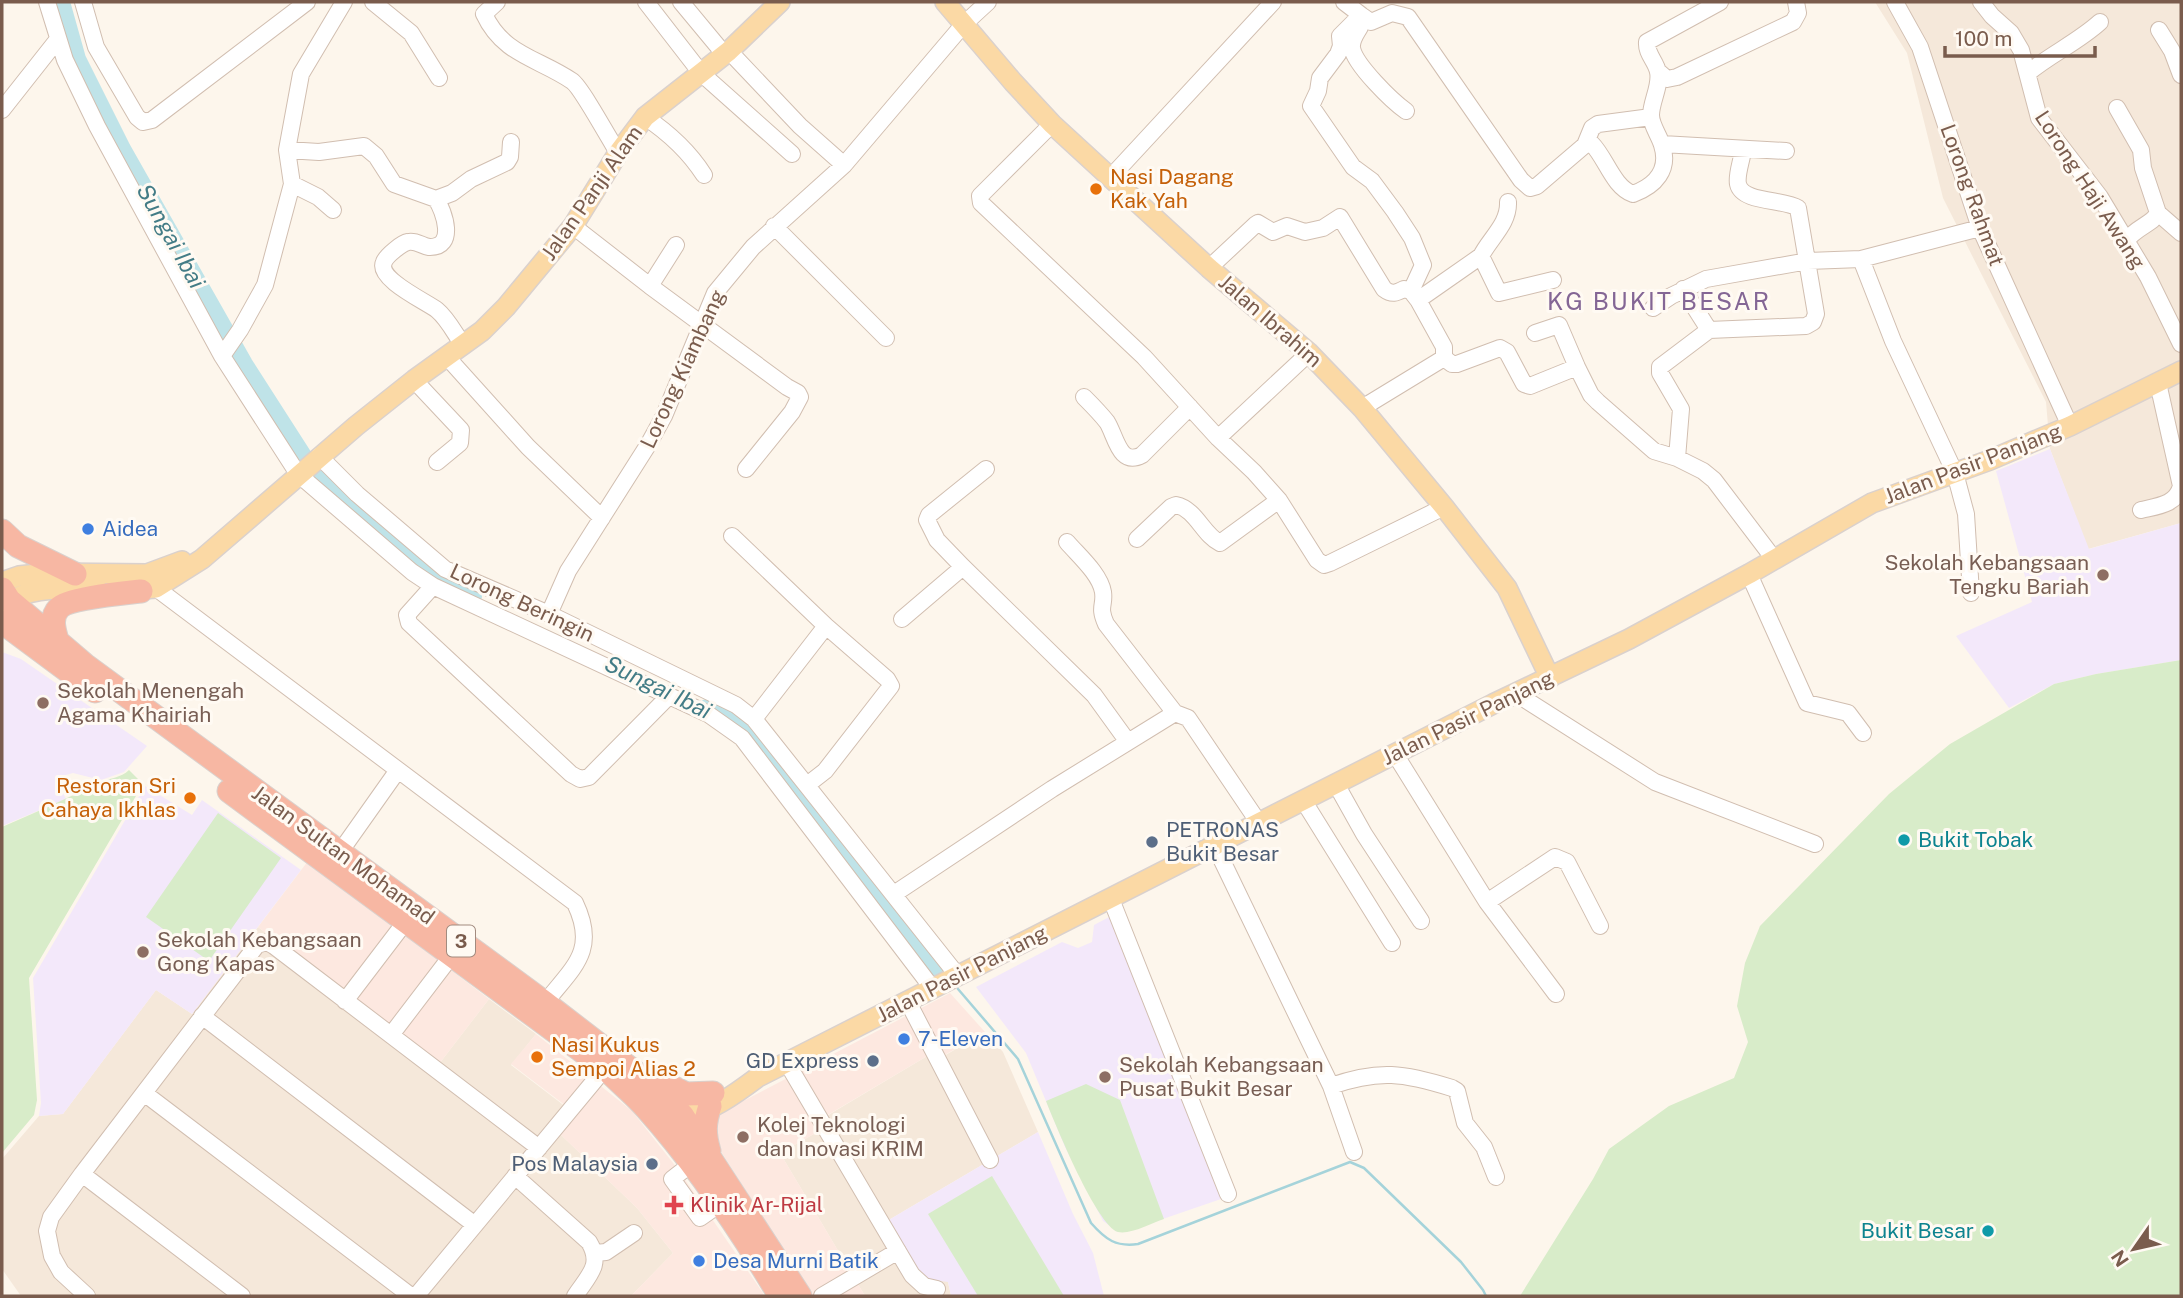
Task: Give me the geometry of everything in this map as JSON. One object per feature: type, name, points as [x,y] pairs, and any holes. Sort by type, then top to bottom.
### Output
[{"type":"highway","points":[[2,531],[18,546],[75,574]]},
{"type":"highway","points":[[57,640],[53,622],[57,609],[68,602],[148,584]]},
{"type":"highway","name":"Jalan Sultan Mohamad","points":[[4,594],[85,665],[545,1003],[645,1080],[682,1115],[720,1204],[780,1296]]},
{"type":"highway","name":"Jalan Sultan Mohamad","points":[[2,622],[605,1068],[700,1160],[800,1296]]},
{"type":"highway","points":[[2,639],[16,644],[87,686]]},
{"type":"highway","points":[[596,1041],[676,1091],[712,1100],[705,1122],[700,1160]]},
{"type":"highway","points":[[605,1068],[667,1113],[682,1115],[680,1131],[720,1204]]},
{"type":"main road","name":"Jalan Panji Alam","points":[[148,584],[202,559],[319,456],[414,380],[482,331],[506,307],[573,226],[618,153],[645,117],[727,53],[780,2]]},
{"type":"main road","name":"Jalan Ibrahim","points":[[945,2],[1052,124],[1209,268],[1308,353],[1362,408],[1507,588],[1550,678]]},
{"type":"main road","name":"Jalan Pasir Panjang","points":[[682,1115],[688,1106],[712,1100],[731,1084],[758,1077],[787,1063],[1515,693],[1629,639],[1872,503],[1955,473],[2070,426],[2181,372]]},
{"type":"main road","points":[[4,594],[19,576],[47,573],[148,584]]},
{"type":"main road","points":[[4,594],[45,589],[148,584]]},
{"type":"street","points":[[47,2],[65,60],[97,126],[222,356],[298,474],[412,572],[433,586],[525,618],[669,696],[708,714],[742,738],[933,989]]},
{"type":"street","points":[[83,2],[96,47],[137,117],[143,122],[152,120],[307,2]]},
{"type":"street","points":[[222,356],[240,331],[265,285],[282,230],[292,184],[287,150],[301,74],[344,2]]},
{"type":"street","points":[[373,2],[411,33],[439,78]]},
{"type":"street","points":[[497,2],[484,14],[503,42],[521,55],[573,81],[618,153]]},
{"type":"street","points":[[646,2],[702,73],[792,154]]},
{"type":"street","points":[[681,2],[727,53],[800,126],[845,165]]},
{"type":"street","points":[[963,25],[988,2]]},
{"type":"street","points":[[1110,178],[1273,2]]},
{"type":"street","points":[[1344,2],[1359,18],[1371,22],[1392,13],[1408,17],[1521,180],[1530,188],[1538,186],[1585,145],[1592,128],[1598,124],[1651,117]]},
{"type":"street","points":[[1720,2],[1647,43],[1646,47],[1658,72],[1667,79],[1677,77],[1793,22],[1798,13],[1797,2]]},
{"type":"street","name":"Lorong Rahmat","points":[[1895,2],[1920,47],[1980,228],[2070,426]]},
{"type":"street","name":"Lorong Haji Awang","points":[[1981,2],[2011,33],[2021,50],[2039,118],[2100,197],[2148,278],[2181,344]]},
{"type":"street","points":[[1359,18],[1360,27],[1352,41],[1354,53],[1388,97],[1406,111]]},
{"type":"street","points":[[1359,18],[1340,36],[1338,54],[1320,78],[1318,92],[1311,106],[1353,167],[1372,181],[1412,238],[1423,265],[1415,296]]},
{"type":"street","points":[[2028,73],[2049,56],[2086,35],[2100,22]]},
{"type":"street","name":"Lorong Kiambang","points":[[550,614],[568,571],[664,416],[715,293],[736,265],[775,226],[845,165],[963,25]]},
{"type":"street","points":[[2160,30],[2181,75]]},
{"type":"street","points":[[2,110],[58,39]]},
{"type":"street","points":[[1585,145],[1592,144],[1598,150],[1626,191],[1633,194],[1650,187],[1662,171],[1664,155],[1651,117],[1658,72]]},
{"type":"street","points":[[2117,108],[2141,150],[2143,168],[2158,213],[2181,233]]},
{"type":"street","points":[[645,117],[669,133],[693,157],[704,175]]},
{"type":"street","points":[[1052,124],[979,200],[1144,357],[1218,438],[1254,472],[1279,500],[1317,560],[1324,565],[1444,507]]},
{"type":"street","points":[[436,199],[507,162],[511,142]]},
{"type":"street","points":[[1662,144],[1786,151]]},
{"type":"street","points":[[287,150],[319,152],[364,146],[376,156],[394,184],[436,199],[444,212],[446,236],[430,247],[407,242],[384,260],[384,271],[401,288],[440,313],[455,351],[528,447],[602,518]]},
{"type":"street","points":[[1677,458],[1681,409],[1660,373],[1660,367],[1709,330],[1806,326],[1813,323],[1816,314],[1798,208],[1742,191],[1738,183],[1743,150]]},
{"type":"street","points":[[292,184],[318,197],[333,210]]},
{"type":"street","points":[[1415,296],[1481,256],[1507,216],[1508,202]]},
{"type":"street","points":[[2126,241],[2137,228],[2155,219],[2158,213]]},
{"type":"street","points":[[1209,268],[1255,225],[1261,225],[1273,232],[1287,226],[1305,232],[1323,228],[1340,217],[1384,289],[1389,293],[1404,289],[1415,296],[1444,347],[1444,358]]},
{"type":"street","points":[[573,226],[701,324],[798,393],[800,397],[792,412],[746,469]]},
{"type":"street","points":[[775,226],[886,338]]},
{"type":"street","points":[[1653,308],[1683,289],[1706,279],[1808,261],[1861,259],[1980,228]]},
{"type":"street","points":[[650,286],[676,245]]},
{"type":"street","points":[[1481,256],[1499,293],[1553,280]]},
{"type":"street","points":[[1861,259],[1893,341],[1955,473],[1966,514],[1971,593]]},
{"type":"street","points":[[1683,289],[1709,330]]},
{"type":"street","points":[[1535,332],[1559,326],[1591,395],[1650,448],[1703,471],[1714,480],[1774,559]]},
{"type":"street","points":[[1444,358],[1457,364],[1500,348],[1507,352],[1524,384],[1530,386],[1577,367]]},
{"type":"street","points":[[1218,438],[1308,353]]},
{"type":"street","points":[[1362,408],[1444,358]]},
{"type":"street","points":[[414,380],[461,430],[460,443],[436,462]]},
{"type":"street","points":[[2141,510],[2173,500],[2181,486],[2158,383]]},
{"type":"street","points":[[1084,397],[1112,431],[1120,451],[1127,458],[1135,459],[1190,407]]},
{"type":"street","name":"Lorong Beringin","points":[[319,456],[357,494],[445,569],[525,618],[550,614],[736,705],[754,719],[958,976]]},
{"type":"street","points":[[986,469],[927,520],[937,540],[1094,695],[1128,741]]},
{"type":"street","points":[[1137,539],[1176,505],[1189,512],[1220,542],[1279,500]]},
{"type":"street","points":[[732,536],[826,626],[887,679],[891,686],[825,771],[807,785]]},
{"type":"street","points":[[1068,542],[1094,573],[1102,588],[1104,596],[1100,609],[1105,624],[1175,713],[1188,718],[1259,823]]},
{"type":"street","points":[[902,619],[963,567]]},
{"type":"street","points":[[1749,574],[1807,703],[1848,713],[1863,733]]},
{"type":"street","points":[[148,584],[575,903],[583,920],[586,937],[584,949],[545,1003]]},
{"type":"street","points":[[433,586],[407,615],[409,624],[571,774],[580,779],[589,777],[669,696]]},
{"type":"street","points":[[754,719],[826,626]]},
{"type":"street","points":[[1515,693],[1656,782],[1815,844]]},
{"type":"street","points":[[894,894],[1175,713]]},
{"type":"street","points":[[1395,754],[1487,902],[1556,995]]},
{"type":"street","points":[[340,852],[398,770]]},
{"type":"street","points":[[1336,784],[1364,834],[1421,921]]},
{"type":"street","points":[[1303,800],[1392,943]]},
{"type":"street","points":[[1215,846],[1331,1086],[1354,1152]]},
{"type":"street","points":[[1487,902],[1555,857],[1567,862],[1600,926]]},
{"type":"street","points":[[1111,899],[1228,1194]]},
{"type":"street","points":[[345,1001],[406,921]]},
{"type":"street","points":[[87,1296],[68,1280],[52,1256],[47,1231],[51,1217],[251,952],[267,942],[539,1148]]},
{"type":"street","points":[[391,1035],[452,955]]},
{"type":"street","points":[[908,1002],[990,1160]]},
{"type":"street","points":[[202,1016],[475,1225]]},
{"type":"street","points":[[787,1063],[918,1282],[937,1289]]},
{"type":"street","points":[[416,1296],[605,1068]]},
{"type":"street","points":[[1331,1086],[1360,1075],[1393,1074],[1416,1076],[1452,1088],[1457,1091],[1465,1123],[1484,1147],[1496,1177]]},
{"type":"street","points":[[144,1093],[411,1296]]},
{"type":"street","points":[[82,1174],[242,1296]]},
{"type":"street","points":[[515,1176],[589,1242],[596,1253],[595,1265],[575,1296]]},
{"type":"street","points":[[596,1253],[606,1252],[634,1233]]},
{"type":"street","points":[[822,1296],[898,1251]]},
{"type":"shaded area","points":[[1875,2],[2181,2],[2181,523],[2088,549],[2050,449],[2046,402],[1943,198],[1907,53]]},
{"type":"shaded area","name":"Sekolah Kebangsaan Tengku Bariah","points":[[2050,449],[2089,549],[2181,523],[2181,660],[2054,684],[2009,708],[1956,636],[2032,602],[1996,471]]},
{"type":"shaded area","name":"Sekolah Menengah Agama Khairiah","points":[[2,652],[21,659],[147,746],[124,772],[101,780],[73,773],[55,778],[66,799],[2,826]]},
{"type":"shaded area","name":"Sekolah Kebangsaan Gong Kapas","points":[[145,786],[192,815],[202,800],[301,870],[192,1014],[156,990],[63,1114],[39,1116],[41,1103],[33,978]]},
{"type":"shaded area","points":[[308,861],[489,999],[439,1064],[258,927]]},
{"type":"shaded area","name":"Sekolah Kebangsaan Pusat Bukit Besar","points":[[1111,916],[1221,1199],[1125,1232],[1118,1232],[1103,1221],[1065,1147],[1026,1053],[976,987],[1062,942],[1078,948],[1092,942],[1094,925]]},
{"type":"shaded area","points":[[258,927],[439,1064],[489,999],[536,1034],[511,1065],[566,1107],[559,1133],[637,1208],[673,1253],[631,1296],[21,1296],[2,1269],[2,1159],[39,1116],[63,1114],[156,990],[192,1014]]},
{"type":"shaded area","points":[[950,993],[985,1032],[943,1056],[939,1049],[826,1116],[830,1125],[780,1153],[865,1296],[813,1296],[713,1139],[714,1119],[726,1110]]},
{"type":"shaded area","points":[[985,1032],[1003,1052],[1038,1132],[887,1221],[948,1282],[951,1296],[865,1296],[780,1153],[830,1125],[825,1117],[939,1049],[944,1056]]},
{"type":"shaded area","points":[[536,1034],[632,1111],[677,1168],[765,1296],[631,1296],[673,1253],[637,1208],[559,1133],[566,1106],[511,1064]]},
{"type":"shaded area","points":[[1038,1132],[1093,1253],[1104,1296],[951,1296],[948,1282],[920,1278],[887,1221]]},
{"type":"green space","points":[[2181,660],[2181,1296],[1520,1296],[1609,1149],[1669,1106],[1734,1078],[1748,1042],[1737,1006],[1745,963],[1760,926],[1889,794],[1950,744],[2054,684]]},
{"type":"green space","points":[[129,770],[143,784],[29,978],[37,1100],[34,1115],[2,1153],[2,827]]},
{"type":"green space","points":[[218,813],[281,858],[209,961],[146,917]]},
{"type":"green space","points":[[1086,1084],[1120,1100],[1164,1219],[1135,1230],[1118,1232],[1109,1226],[1088,1194],[1046,1101]]},
{"type":"green space","points":[[992,1176],[1064,1296],[978,1296],[928,1214]]},
{"type":"waterway","name":"Sungai Ibai","points":[[61,2],[77,59],[122,149],[244,364],[305,459]]},
{"type":"waterway","name":"Sungai Ibai","points":[[314,471],[412,560],[442,581],[473,596]]},
{"type":"waterway","name":"Sungai Ibai","points":[[707,708],[732,720],[754,737],[941,973]]},
{"type":"waterway","points":[[958,989],[1018,1059],[1091,1223],[1112,1241],[1138,1244],[1350,1162],[1364,1168],[1461,1262],[1486,1296]]},
{"type":"place","name":"Nasi Dagang Kak Yah","points":[[1096,189]]},
{"type":"place","name":"Aidea","points":[[88,529]]},
{"type":"place","name":"Sekolah Kebangsaan Tengku Bariah","points":[[2103,575]]},
{"type":"place","name":"Sekolah Menengah Agama Khairiah","points":[[43,703]]},
{"type":"place","name":"Restoran Sri Cahaya Ikhlas","points":[[190,798]]},
{"type":"place","name":"Bukit Tobak","points":[[1904,840]]},
{"type":"place","name":"PETRONAS Bukit Besar","points":[[1152,842]]},
{"type":"place","name":"Sekolah Kebangsaan Gong Kapas","points":[[143,952]]},
{"type":"place","name":"7-Eleven","points":[[904,1039]]},
{"type":"place","name":"Nasi Kukus Sempoi Alias 2","points":[[537,1057]]},
{"type":"place","name":"GD Express","points":[[873,1061]]},
{"type":"place","name":"Sekolah Kebangsaan Pusat Bukit Besar","points":[[1105,1077]]},
{"type":"place","name":"Kolej Teknologi dan Inovasi KRIM","points":[[743,1137]]},
{"type":"place","name":"Pos Malaysia","points":[[652,1164]]},
{"type":"place","name":"Klinik Ar-Rijal","points":[[674,1205]]},
{"type":"place","name":"Bukit Besar","points":[[1988,1231]]},
{"type":"place","name":"Desa Murni Batik","points":[[699,1261]]},
{"type":"district","name":"KG BUKIT BESAR","points":[[1659,302]]}]
